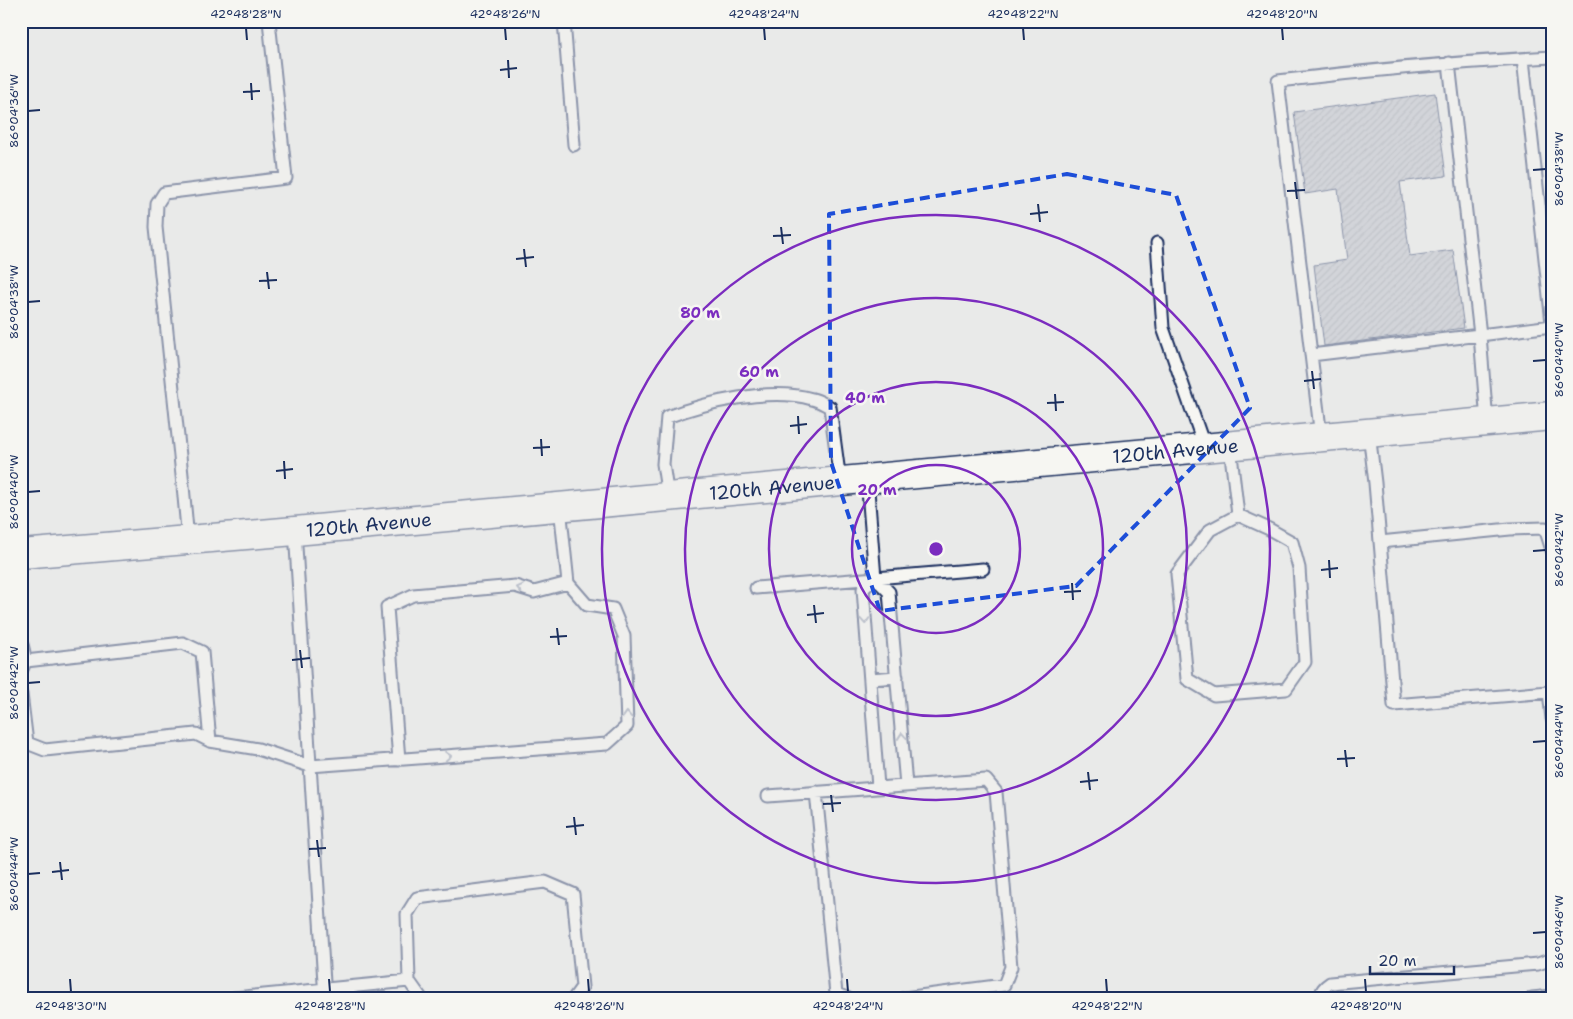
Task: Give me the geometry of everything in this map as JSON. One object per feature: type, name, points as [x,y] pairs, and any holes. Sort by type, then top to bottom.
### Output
[{"type":"main road","name":"120th Avenue","points":[[21,554],[295,531],[1552,416]]},
{"type":"lane","points":[[188,540],[156,227],[157,204],[164,193],[286,178],[269,21]]},
{"type":"lane","points":[[564,21],[574,145]]},
{"type":"lane","points":[[1321,437],[1278,81],[1449,63],[1552,57]]},
{"type":"lane","points":[[1311,355],[1480,336],[1552,325],[1523,58]]},
{"type":"lane","points":[[1449,63],[1480,336],[1487,422]]},
{"type":"lane","points":[[1158,243],[1163,328],[1217,447],[1238,515],[1292,542],[1299,568],[1305,662],[1286,689],[1214,695],[1187,679],[1177,574],[1210,530],[1238,515]]},
{"type":"lane","points":[[668,497],[662,464],[667,417],[694,407],[751,396],[783,394],[814,399],[830,407],[853,480],[875,578],[889,592],[906,785]]},
{"type":"lane","points":[[1369,433],[1394,705],[1549,692],[1552,719]]},
{"type":"lane","points":[[21,694],[27,743],[45,750],[196,734],[210,741],[258,749],[310,766],[607,744],[627,726],[624,636],[613,609],[587,605],[568,584],[560,507]]},
{"type":"lane","points":[[1380,542],[1510,529],[1545,528],[1552,550]]},
{"type":"lane","points":[[295,531],[325,993]]},
{"type":"lane","points":[[756,588],[983,570]]},
{"type":"lane","points":[[875,578],[863,589],[878,787]]},
{"type":"lane","points":[[399,760],[386,607],[413,595],[515,586],[534,592],[568,584]]},
{"type":"lane","points":[[21,640],[24,666],[183,643],[202,652],[210,741]]},
{"type":"lane","points":[[870,679],[897,677]]},
{"type":"lane","points":[[768,796],[986,780],[996,792],[1012,967],[1004,985],[904,998]]},
{"type":"lane","points":[[816,792],[836,994],[847,998]]},
{"type":"lane","points":[[421,998],[408,981],[407,914],[417,898],[545,882],[573,894],[582,987],[574,998]]},
{"type":"lane","points":[[1321,998],[1321,993],[1325,986],[1330,983],[1538,964],[1552,959]]},
{"type":"lane","points":[[234,998],[325,993],[408,981]]},
{"type":"lane","points":[[1532,998],[1552,996]]},
{"type":"highlighted area","points":[[1067,174],[1176,195],[1250,408],[1076,586],[880,611],[831,462],[829,214]]},
{"type":"building","points":[[1435,93],[1446,176],[1400,182],[1410,256],[1453,250],[1464,328],[1324,346],[1314,265],[1347,260],[1338,189],[1305,194],[1294,112]]}]
